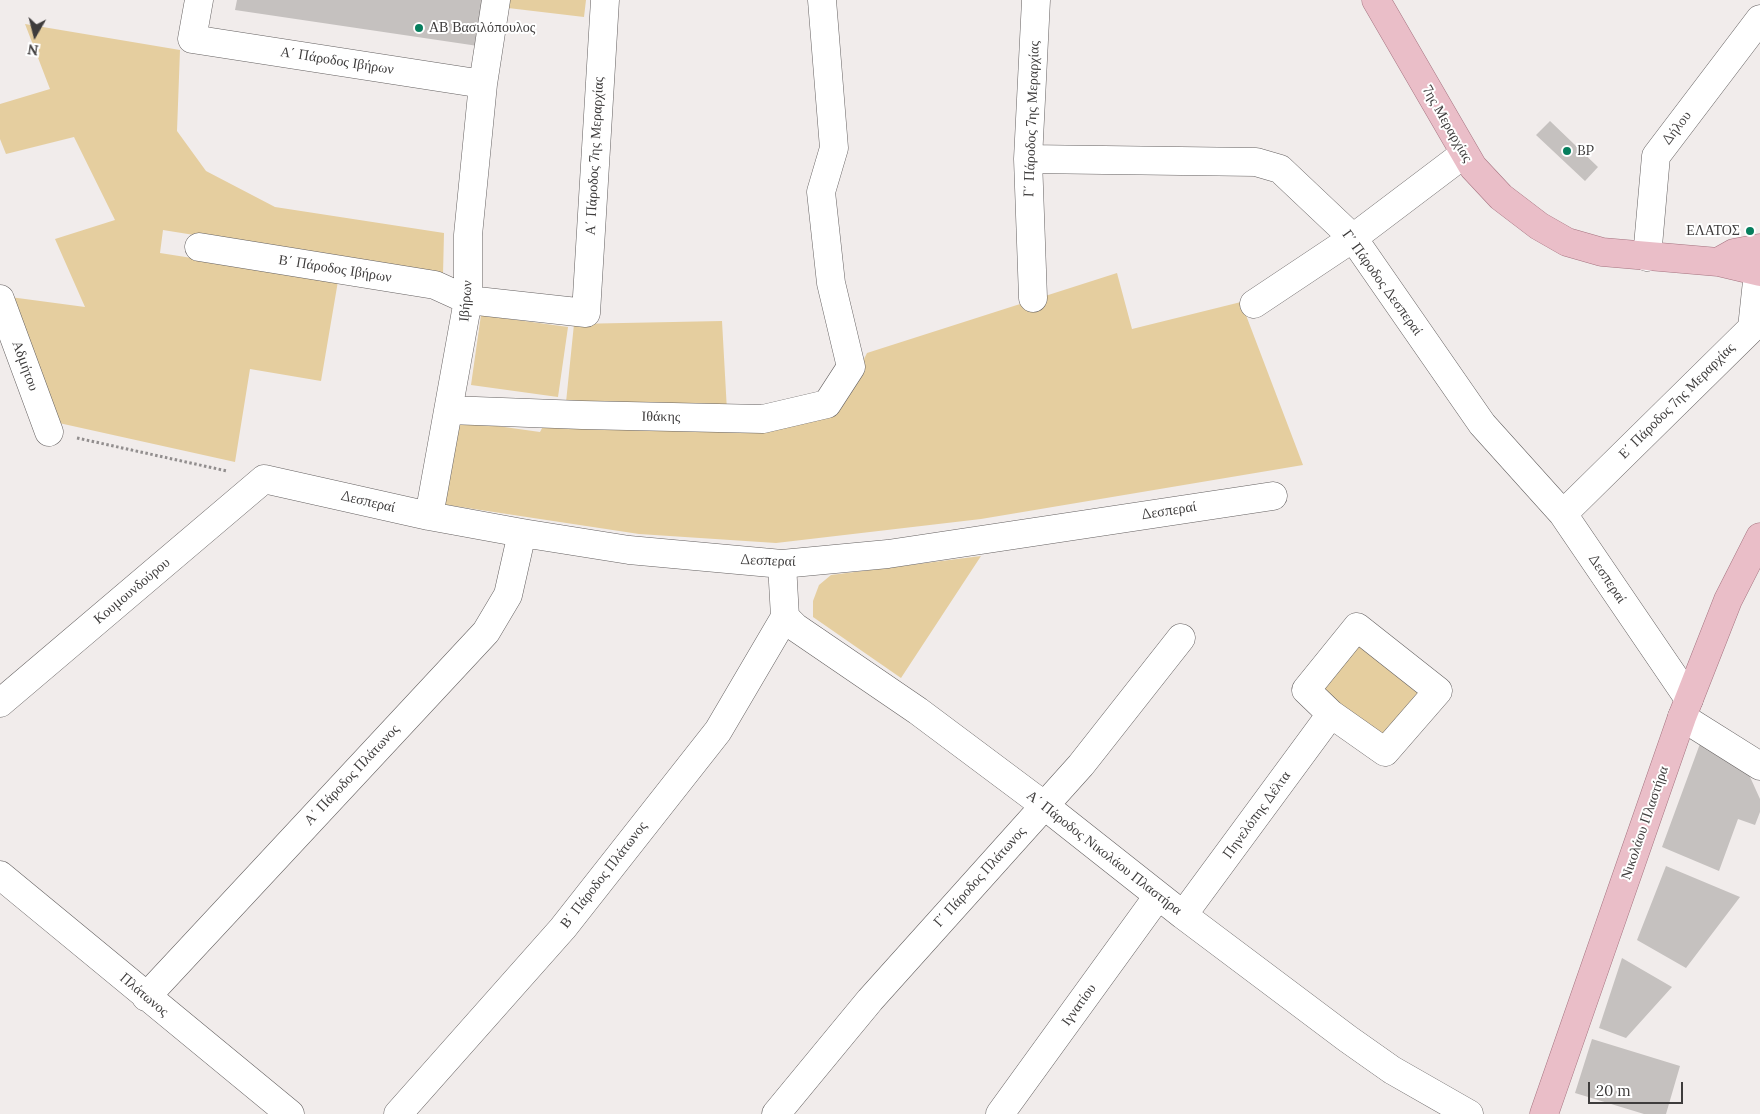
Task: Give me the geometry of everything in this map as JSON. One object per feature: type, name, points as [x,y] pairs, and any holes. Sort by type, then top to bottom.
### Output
[{"type":"main road","name":"7ης Μεραρχίας","points":[[1376,0],[1473,167],[1501,197],[1554,235],[1567,242],[1602,252],[1718,262],[1734,254],[1759,264]]},
{"type":"main road","name":"Νικολάου Πλαστήρα","points":[[1544,1114],[1685,708],[1728,600],[1760,537]]},
{"type":"street","name":"Α΄ Πάροδος Ιβήρων","points":[[199,0],[192,39],[483,84]]},
{"type":"street","name":"Ιβήρων","points":[[429,516],[468,300],[468,235],[483,84],[496,0]]},
{"type":"street","name":"Α΄ Πάροδος 7ης Μεραρχίας","points":[[586,313],[605,0]]},
{"type":"street","name":"Ιθάκης","points":[[449,410],[582,416],[763,419],[827,404],[851,367],[831,283],[821,192],[834,148],[822,0]]},
{"type":"street","name":"Γ΄ Πάροδος 7ης Μεραρχίας","points":[[1033,298],[1028,159],[1036,0]]},
{"type":"street","name":"Δήλου","points":[[1647,257],[1656,156],[1760,19]]},
{"type":"street","points":[[1254,304],[1353,238],[1464,154]]},
{"type":"street","name":"Γ΄ Πάροδος Δεσπεραί","points":[[1028,159],[1256,162],[1280,169],[1353,238],[1482,424],[1517,465]]},
{"type":"street","name":"Β΄ Πάροδος Ιβήρων","points":[[200,247],[435,285],[468,300],[586,313]]},
{"type":"street","name":"Ε΄ Πάροδος 7ης Μεραρχίας","points":[[1563,514],[1752,328],[1759,264]]},
{"type":"street","name":"Αδμήτου","points":[[0,299],[50,432]]},
{"type":"street","name":"Δεσπεραί","points":[[1517,465],[1563,514],[1685,708]]},
{"type":"street","name":"Δεσπεραί","points":[[264,479],[429,516],[522,533],[629,550],[782,564],[888,554],[1274,496]]},
{"type":"street","name":"Κουμουνδούρου","points":[[0,703],[264,479]]},
{"type":"street","name":"Α΄ Πάροδος Πλάτωνος","points":[[146,996],[486,632],[508,595],[522,533]]},
{"type":"street","points":[[782,564],[785,617]]},
{"type":"street","name":"Α΄ Πάροδος Νικολάου Πλαστήρα","points":[[785,617],[795,627],[918,711],[1045,806],[1183,915],[1392,1070],[1469,1114]]},
{"type":"street","name":"Β΄ Πάροδος Πλάτωνος","points":[[398,1114],[563,928],[718,731],[785,617]]},
{"type":"street","points":[[1356,627],[1438,691],[1385,752],[1331,714],[1306,690],[1356,627]]},
{"type":"street","name":"Γ΄ Πάροδος Πλάτωνος","points":[[776,1114],[870,1000],[979,876],[1045,806],[1181,638]]},
{"type":"street","points":[[1685,708],[1760,766]]},
{"type":"street","name":"Πηνελόπης Δέλτα","points":[[1183,915],[1331,714]]},
{"type":"street","name":"Πλάτωνος","points":[[0,875],[290,1114]]},
{"type":"street","name":"Ιγνατίου","points":[[1000,1114],[1158,896]]},
{"type":"path","points":[[50,432],[264,479]]},
{"type":"shaded area","points":[[509,0],[586,0],[584,17],[508,8]]},
{"type":"shaded area","points":[[25,24],[180,50],[177,131],[206,171],[275,207],[444,233],[443,275],[163,230],[160,253],[338,281],[321,381],[250,369],[235,462],[59,423],[10,297],[85,307],[55,239],[115,220],[74,137],[6,154],[0,139],[0,104],[50,89]]},
{"type":"shaded area","points":[[1117,273],[1132,329],[1241,302],[1303,465],[981,519],[776,543],[639,534],[441,504],[454,420],[540,432],[545,422],[564,422],[574,324],[722,321],[728,429],[759,431],[836,415],[867,353]]},
{"type":"shaded area","points":[[481,315],[568,327],[558,397],[471,385]]},
{"type":"shaded area","points":[[981,556],[901,678],[813,617],[813,601],[819,585],[831,575]]},
{"type":"shaded area","points":[[1358,642],[1420,690],[1382,736],[1320,692]]},
{"type":"building","name":"ΑΒ Βασιλόπουλος","points":[[237,0],[485,0],[478,46],[235,10]]},
{"type":"building","name":"BP","points":[[1550,121],[1598,167],[1585,181],[1536,135]]},
{"type":"building","points":[[1701,741],[1746,768],[1760,799],[1760,812],[1755,825],[1738,819],[1719,871],[1662,847]]},
{"type":"building","points":[[1666,866],[1740,897],[1686,968],[1637,940]]},
{"type":"building","points":[[1622,958],[1672,987],[1626,1038],[1599,1028]]},
{"type":"building","points":[[1592,1039],[1680,1066],[1666,1114],[1644,1114],[1575,1093]]},
{"type":"place","name":"ΑΒ Βασιλόπουλος","points":[[419,28]]},
{"type":"place","name":"BP","points":[[1567,151]]},
{"type":"place","name":"ΕΛΑΤΟΣ","points":[[1750,231]]}]
